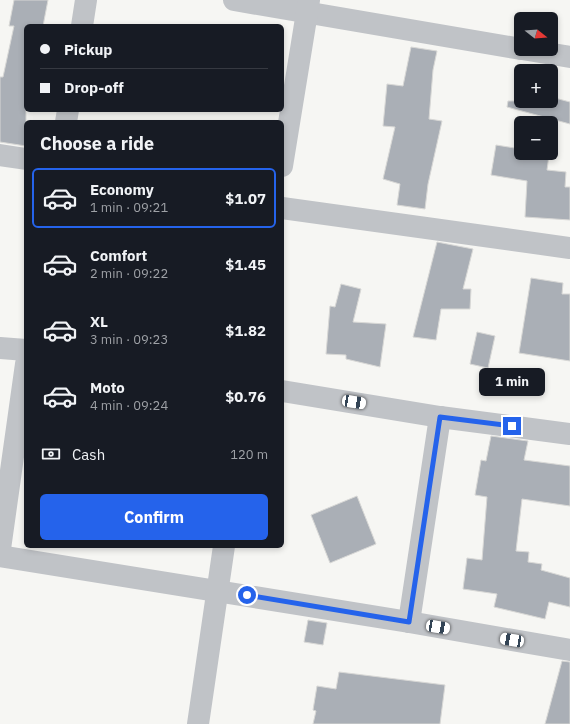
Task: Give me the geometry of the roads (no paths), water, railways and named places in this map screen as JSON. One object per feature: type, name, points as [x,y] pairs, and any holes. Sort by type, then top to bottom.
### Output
[{"type":"street","points":[[82,24],[86,0]]},
{"type":"street","points":[[234,0],[308,6],[514,47]]},
{"type":"street","points":[[284,154],[308,6]]},
{"type":"street","points":[[558,55],[570,57]]},
{"type":"street","points":[[0,155],[24,159]]},
{"type":"street","points":[[284,208],[570,248]]},
{"type":"street","points":[[0,348],[24,350]]},
{"type":"street","points":[[0,549],[24,378]]},
{"type":"street","points":[[284,391],[440,417],[570,434]]},
{"type":"street","points":[[409,622],[440,417]]},
{"type":"street","points":[[198,724],[224,548]]},
{"type":"street","points":[[0,556],[217,590],[570,650]]}]
